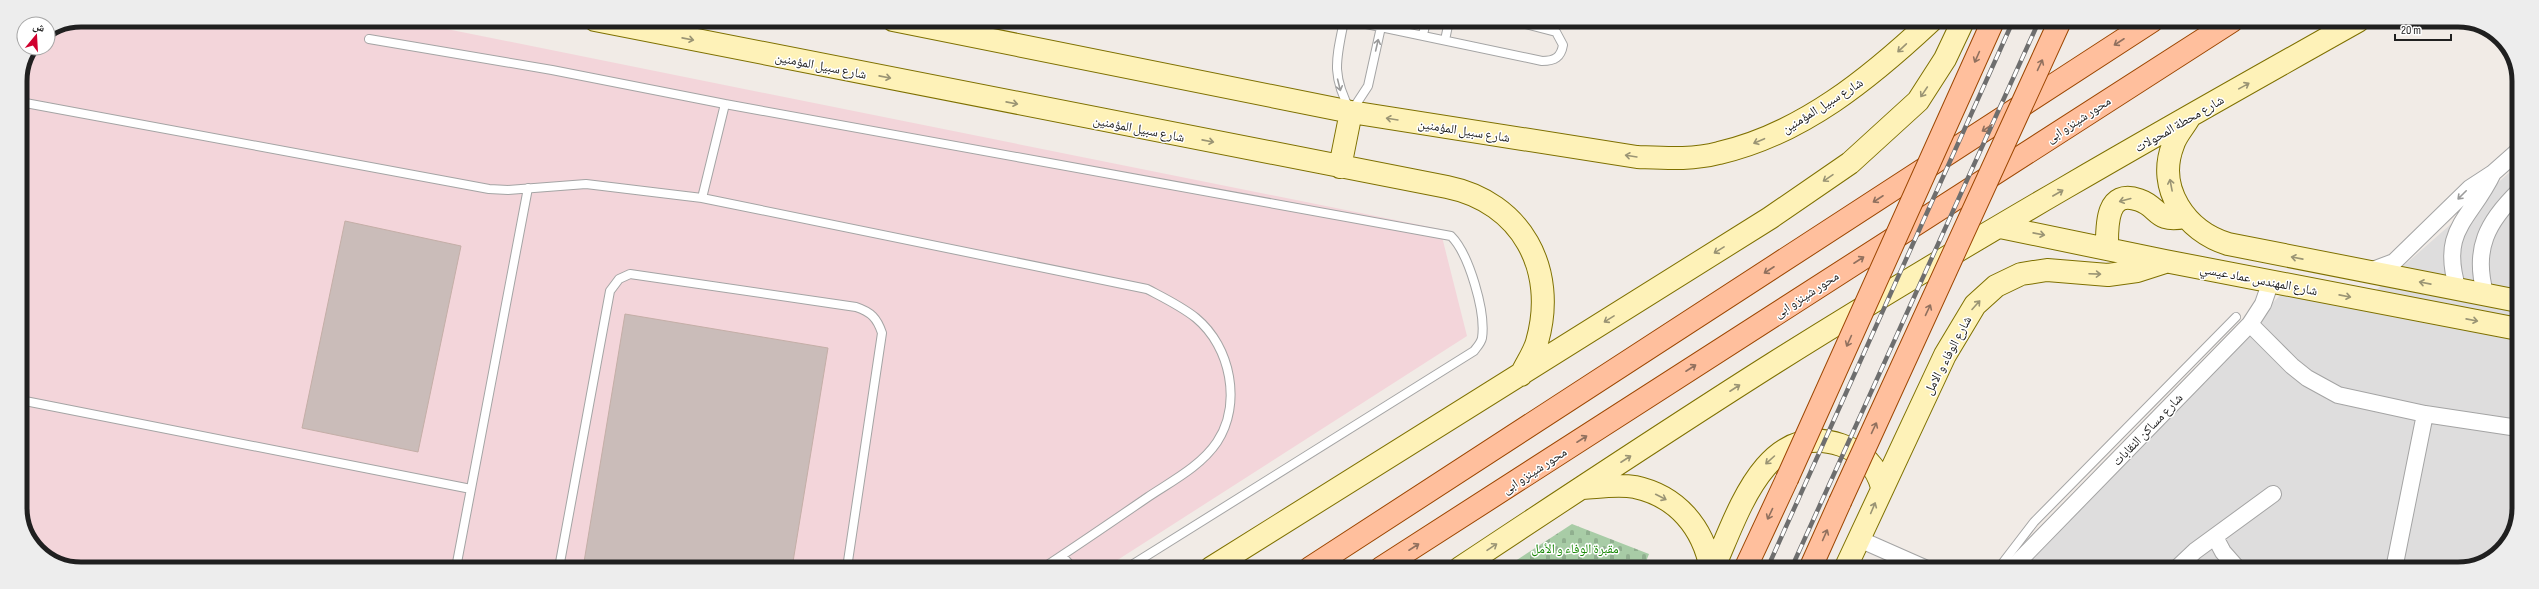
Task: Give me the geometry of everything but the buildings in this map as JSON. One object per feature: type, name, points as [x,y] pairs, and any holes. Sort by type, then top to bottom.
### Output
[{"type":"main road","points":[[1748,562],[1787,479],[1989,27]]},
{"type":"main road","points":[[1813,562],[2057,27]]},
{"type":"main road","points":[[1319,562],[2143,27]]},
{"type":"main road","name":"محور شينزو ابى","points":[[1390,562],[2223,27]]},
{"type":"street","name":"شارع سبيل المؤمنين","points":[[630,27],[1463,190],[1492,204],[1516,225],[1525,237],[1538,266],[1543,305],[1537,343],[1521,374]]},
{"type":"street","name":"شارع سبيل المؤمنين","points":[[928,27],[1351,112],[1637,157],[1678,159],[1718,154],[1756,143],[1799,122],[1864,79],[1924,27]]},
{"type":"street","points":[[1222,562],[1770,218],[1850,163],[1918,101],[1945,60],[1960,27]]},
{"type":"street","name":"شارع محطة المحولات","points":[[1469,562],[1775,362],[2190,115],[2347,27]]},
{"type":"street","points":[[1340,167],[1351,112]]},
{"type":"street","points":[[2190,115],[2173,143],[2169,169],[2172,194],[2185,217],[2194,227],[2216,240],[2458,290],[2485,293],[2512,300]]},
{"type":"street","points":[[2364,271],[2385,267],[2394,262],[2470,188],[2493,173],[2512,156]]},
{"type":"street","points":[[2458,290],[2452,261],[2455,237],[2459,225],[2482,194],[2493,173]]},
{"type":"street","points":[[2107,248],[2108,214],[2112,207],[2124,199],[2139,200],[2166,218],[2185,217]]},
{"type":"street","points":[[2485,293],[2480,265],[2485,236],[2499,211],[2512,199]]},
{"type":"street","name":"شارع المهندس عماد عيسي","points":[[2000,227],[2165,261],[2512,328]]},
{"type":"street","name":"شارع الوفاء و الامل","points":[[1848,562],[1882,486],[1959,328],[1975,305],[1996,286],[2021,274],[2047,270],[2108,275],[2137,271],[2165,261]]},
{"type":"street","name":"شارع مساكن النقابات","points":[[2016,562],[2035,532],[2187,376],[2243,320],[2262,304],[2271,281]]},
{"type":"street","points":[[2243,320],[2292,366],[2325,389],[2351,400],[2425,414],[2512,427]]},
{"type":"street","points":[[2395,562],[2425,414]]},
{"type":"street","points":[[1715,562],[1754,480],[1763,467],[1776,455],[1791,447],[1812,442],[1840,445],[1870,461],[1878,474],[1882,486]]},
{"type":"street","points":[[1582,488],[1634,487],[1662,497],[1674,504],[1695,525],[1702,538],[1710,562]]},
{"type":"street","points":[[2185,562],[2215,537],[2273,494]]},
{"type":"street","points":[[2215,537],[2223,552],[2232,562]]},
{"type":"street","points":[[1859,539],[1911,562]]},
{"type":"lane","points":[[1343,27],[1337,56],[1337,80],[1341,93],[1351,112],[1368,86],[1381,27],[1542,61],[1557,58],[1562,52],[1563,44],[1556,32],[1537,27]]},
{"type":"lane","points":[[1404,27],[1404,32]]},
{"type":"lane","points":[[1423,35],[1425,27]]},
{"type":"lane","points":[[1445,40],[1448,27]]},
{"type":"lane","points":[[369,39],[552,70],[725,104],[1451,236],[1459,244],[1475,285],[1483,328],[1482,340],[1474,351],[1137,562]]},
{"type":"lane","points":[[27,103],[489,189],[586,184],[702,198],[1147,289],[1173,302],[1198,319],[1215,341],[1227,364],[1232,390],[1229,413],[1217,442],[1194,466],[1052,562]]},
{"type":"lane","points":[[702,198],[725,104]]},
{"type":"lane","points":[[457,562],[528,188]]},
{"type":"lane","points":[[560,562],[610,291],[619,279],[630,274],[856,307],[868,311],[878,321],[882,333],[882,340],[847,562]]},
{"type":"lane","points":[[27,401],[471,489]]},
{"type":"lane","points":[[2005,562],[2035,532]]},
{"type":"lane","points":[[1062,556],[1068,562]]},
{"type":"shaded area","points":[[80,27],[437,27],[1440,229],[1467,336],[1114,562],[70,561],[54,555],[40,544],[31,529],[27,512],[27,80],[33,56],[56,56],[56,33],[70,28]]},
{"type":"shaded area","points":[[2512,170],[2512,508],[2508,529],[2499,544],[2491,551],[2476,559],[2458,562],[2006,562],[2298,278],[2374,292]]},
{"type":"green space","name":"مقبرة الوفاء و الأمل","points":[[1572,524],[1649,554],[1646,562],[1514,562]]},
{"type":"railway","points":[[1770,562],[2010,27]]},
{"type":"railway","points":[[1794,562],[2036,27]]}]
